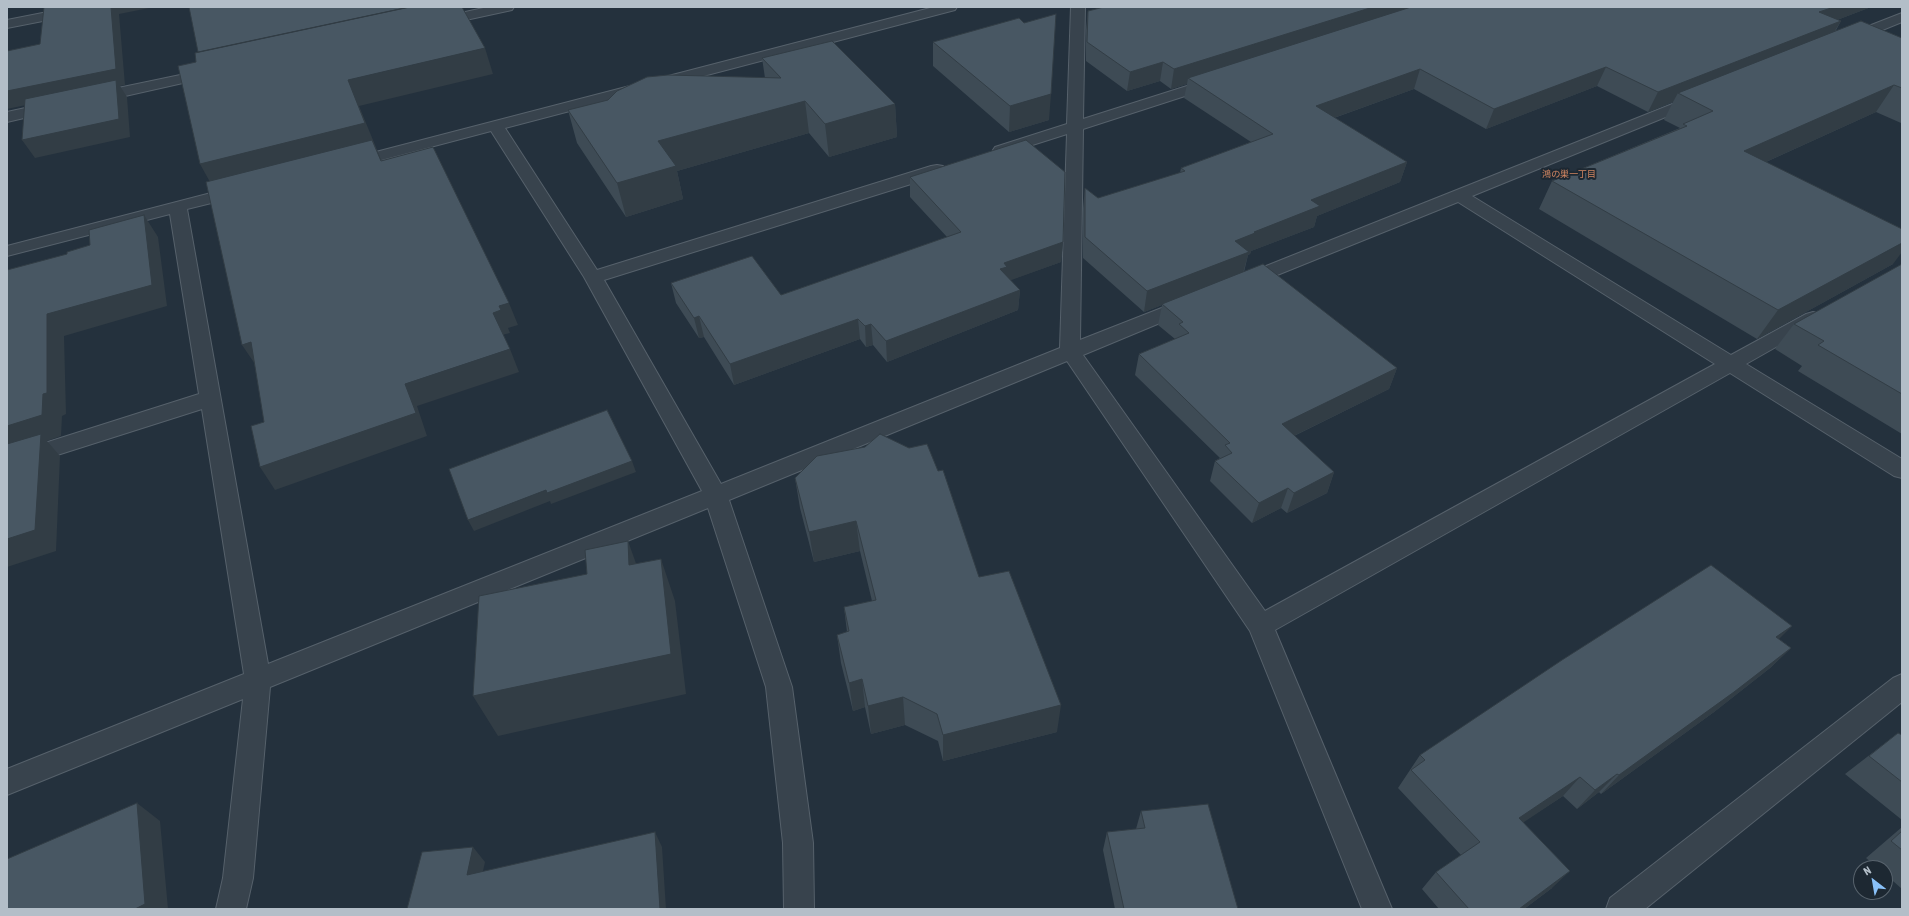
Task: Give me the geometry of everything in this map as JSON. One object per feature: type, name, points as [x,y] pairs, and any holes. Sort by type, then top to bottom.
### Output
[{"type":"street","points":[[7,24],[94,7]]},
{"type":"street","points":[[422,26],[507,7]]},
{"type":"street","points":[[333,167],[496,126],[920,10],[950,7]]},
{"type":"street","points":[[1078,7],[1074,127],[1070,351],[1261,626],[1377,909]]},
{"type":"street","points":[[1836,44],[1902,17]]},
{"type":"street","points":[[84,100],[222,70]]},
{"type":"street","points":[[984,155],[1225,78]]},
{"type":"street","points":[[1224,289],[1710,94]]},
{"type":"street","points":[[7,117],[68,104]]},
{"type":"street","points":[[496,126],[593,277],[716,496],[779,687],[798,843],[799,909]]},
{"type":"street","points":[[593,277],[954,164]]},
{"type":"street","points":[[7,251],[256,187]]},
{"type":"street","points":[[1459,195],[1902,470]]},
{"type":"street","points":[[178,207],[258,680],[238,878],[231,909]]},
{"type":"street","points":[[7,782],[1202,298]]},
{"type":"street","points":[[1261,626],[1833,306]]},
{"type":"street","points":[[7,462],[210,398]]},
{"type":"street","points":[[1621,909],[1902,686]]},
{"type":"building","points":[[44,7],[111,7],[116,69],[7,91],[7,51],[40,44]]},
{"type":"building","points":[[189,7],[409,7],[198,52]]},
{"type":"building","points":[[410,7],[462,7],[485,48],[348,80],[365,123],[200,164],[178,66],[196,62],[195,53]]},
{"type":"building","points":[[1104,7],[1373,7],[1174,69],[1163,62],[1130,72],[1087,42],[1088,11]]},
{"type":"building","points":[[1411,7],[1834,7],[1819,12],[1841,21],[1658,92],[1606,67],[1494,109],[1420,69],[1316,106],[1407,162],[1311,200],[1320,206],[1235,241],[1249,252],[1147,291],[1085,237],[1085,188],[1098,198],[1185,171],[1181,168],[1273,134],[1188,78]]},
{"type":"building","points":[[1056,14],[1051,94],[1010,106],[933,42],[1019,18],[1024,23]]},
{"type":"building","points":[[1861,21],[1902,38],[1902,88],[1894,85],[1744,151],[1902,229],[1902,243],[1778,310],[1552,181],[1687,126],[1683,124],[1713,111],[1678,93]]},
{"type":"building","points":[[832,41],[895,104],[825,124],[805,101],[658,141],[676,166],[617,183],[568,110],[608,100],[617,91],[647,77],[668,75],[781,78],[762,58]]},
{"type":"building","points":[[116,80],[119,119],[22,140],[25,99]]},
{"type":"building","points":[[372,140],[381,161],[433,147],[509,303],[499,306],[501,310],[493,313],[510,349],[405,384],[416,413],[260,467],[251,426],[264,422],[251,342],[242,345],[206,182]]},
{"type":"building","points":[[1026,140],[1065,172],[1063,242],[1004,263],[1007,267],[1000,269],[1020,290],[886,341],[871,324],[865,326],[858,319],[730,364],[699,316],[694,318],[671,283],[752,256],[781,295],[961,232],[910,177]]},
{"type":"building","points":[[144,215],[152,285],[47,314],[47,393],[43,394],[42,415],[7,426],[7,270],[67,254],[67,252],[90,245],[89,230]]},
{"type":"building","points":[[1263,264],[1397,368],[1282,424],[1334,472],[1294,493],[1288,488],[1259,503],[1215,461],[1232,453],[1225,445],[1230,443],[1139,354],[1189,333],[1179,324],[1183,322],[1162,304]]},
{"type":"building","points":[[1902,264],[1902,394],[1818,345],[1824,341],[1794,324]]},
{"type":"building","points":[[607,410],[632,461],[547,493],[546,490],[468,520],[449,469]]},
{"type":"building","points":[[41,434],[35,530],[7,539],[7,444]]},
{"type":"building","points":[[880,434],[909,448],[927,444],[938,471],[943,470],[979,577],[1009,571],[1061,705],[943,735],[937,714],[903,697],[868,706],[862,679],[849,683],[837,635],[849,631],[844,607],[876,600],[856,521],[809,532],[795,478],[817,456],[865,447]]},
{"type":"building","points":[[628,541],[629,565],[661,559],[671,654],[473,696],[479,596],[587,574],[585,550]]},
{"type":"building","points":[[1711,565],[1792,626],[1776,637],[1791,648],[1734,692],[1619,775],[1617,774],[1595,790],[1580,777],[1519,818],[1570,871],[1519,909],[1469,909],[1436,872],[1480,842],[1411,770],[1425,760],[1420,755],[1562,660]]},
{"type":"building","points":[[1898,733],[1902,735],[1902,782],[1869,756]]},
{"type":"building","points":[[137,803],[145,904],[135,909],[7,909],[7,859]]},
{"type":"building","points":[[1208,804],[1238,909],[1124,909],[1107,832],[1145,828],[1141,811]]},
{"type":"building","points":[[1902,831],[1902,850],[1891,841]]},
{"type":"building","points":[[655,832],[660,909],[407,909],[422,852],[473,847],[467,875]]},
{"type":"district","name":"鴻の巣一丁目","points":[[1569,174]]}]
